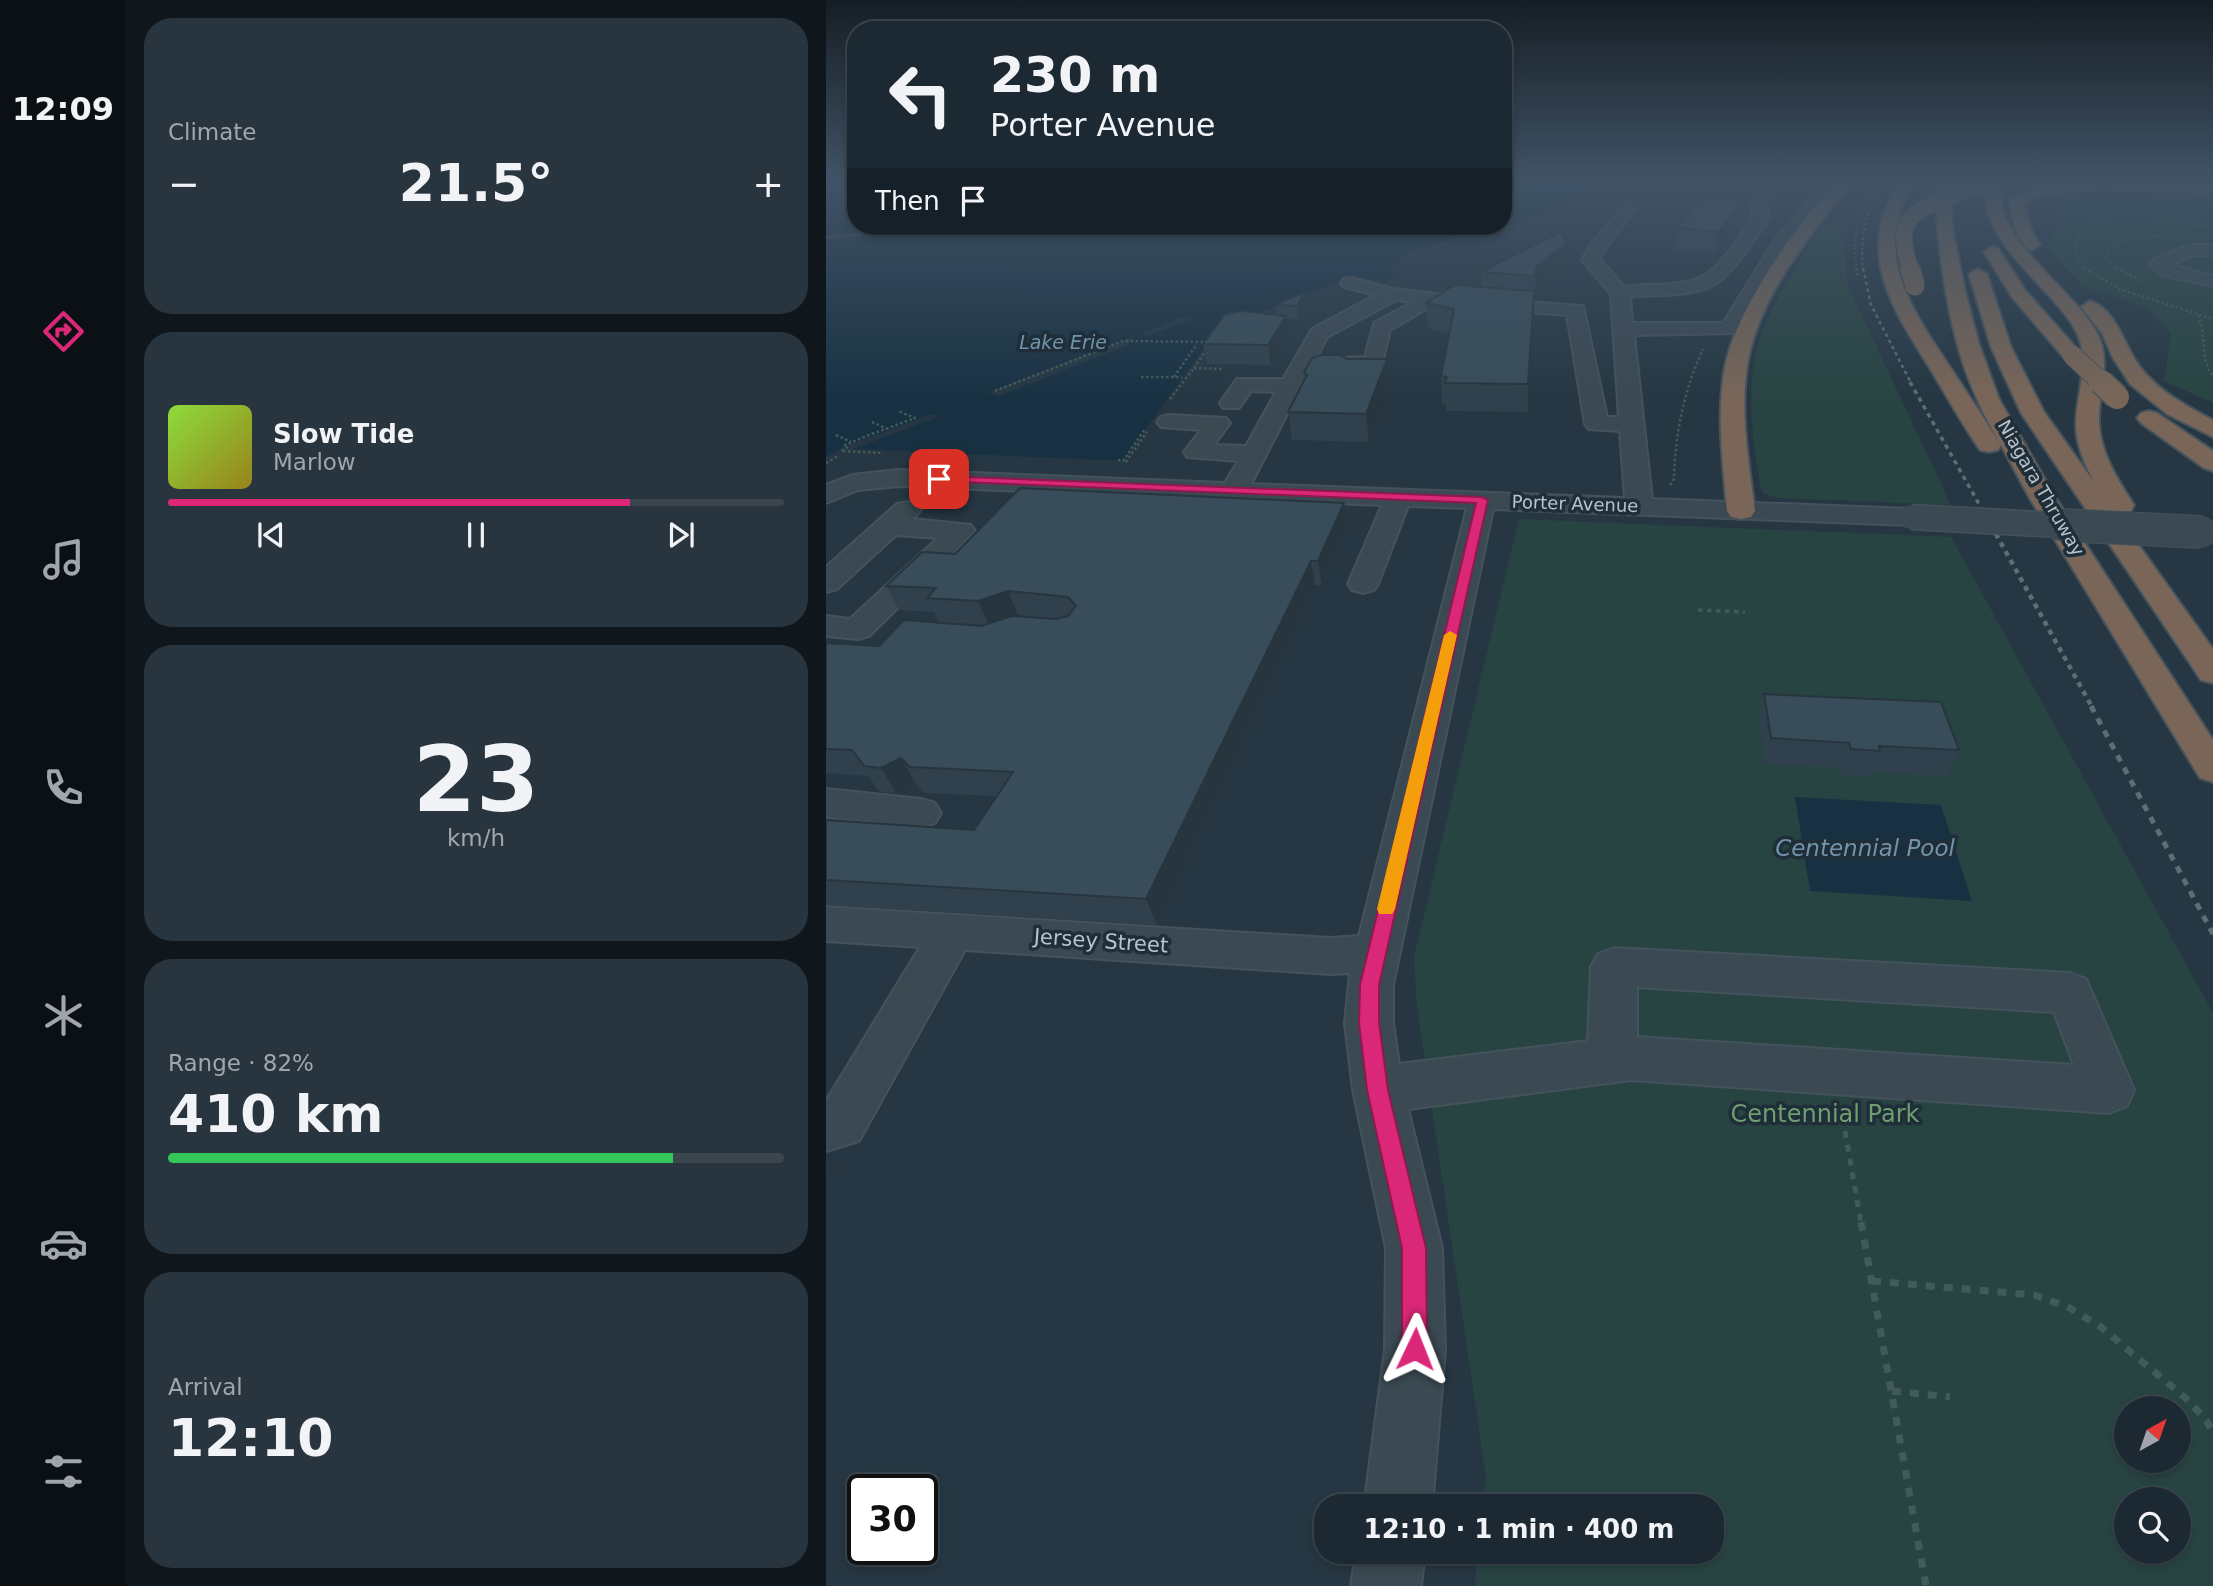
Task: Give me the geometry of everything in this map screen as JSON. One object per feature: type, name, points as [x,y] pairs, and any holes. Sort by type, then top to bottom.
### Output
[{"type":"highway","points":[[1741,510],[1733,396],[1743,340],[1791,253]]},
{"type":"highway","points":[[1885,253],[1894,289],[1993,452],[2042,497]]},
{"type":"highway","points":[[1908,253],[1919,307],[1916,328]]},
{"type":"highway","name":"Niagara Thruway","points":[[1949,253],[1956,291],[1988,399],[2042,497],[2213,769]]},
{"type":"highway","name":"Niagara Thruway","points":[[1977,253],[1992,323],[2011,371],[2032,413],[2213,673]]},
{"type":"highway","points":[[1991,253],[2018,293],[2072,355],[2117,397],[2213,463]]},
{"type":"highway","points":[[2017,253],[2078,319],[2090,341],[2095,365],[2088,429],[2091,451],[2109,488],[2213,631]]},
{"type":"highway","points":[[2040,253],[2104,320],[2123,358],[2138,379],[2175,409],[2213,430]]},
{"type":"street","points":[[1594,253],[1591,260],[1620,293],[1639,506]]},
{"type":"street","points":[[1620,293],[1647,288],[1692,286],[1712,279],[1733,253]]},
{"type":"street","points":[[1623,329],[1729,329],[1775,253]]},
{"type":"street","points":[[2182,253],[2158,264],[2167,271],[2213,281]]},
{"type":"street","points":[[1350,283],[1393,294],[1433,299],[1576,310],[1597,424],[1633,424]]},
{"type":"street","points":[[1234,491],[1301,364],[1325,328],[1393,294]]},
{"type":"street","points":[[1335,297],[1369,304]]},
{"type":"street","points":[[1301,364],[1374,363],[1381,327],[1433,299]]},
{"type":"street","points":[[1297,327],[1325,328]]},
{"type":"street","points":[[1231,403],[1245,384],[1289,386]]},
{"type":"street","points":[[1161,420],[1218,423],[1196,452],[1253,454]]},
{"type":"street","name":"Porter Avenue","points":[[826,495],[897,466],[939,479],[2209,531]]},
{"type":"street","points":[[826,583],[939,479]]},
{"type":"street","points":[[1363,584],[1398,497]]},
{"type":"street","points":[[1399,1494],[1415,1349],[1414,1248],[1378,1090],[1369,1023],[1370,985],[1482,500]]},
{"type":"street","points":[[858,629],[961,531],[889,526]]},
{"type":"street","points":[[826,626],[898,632]]},
{"type":"street","points":[[826,803],[921,813]]},
{"type":"street","name":"Jersey Street","points":[[826,924],[1330,956],[1376,953]]},
{"type":"street","points":[[826,1128],[841,1124],[953,932]]},
{"type":"street","points":[[1378,1090],[1612,1061],[1631,1058],[2109,1090],[2070,993],[2042,991],[1614,967],[1612,1061]]},
{"type":"street","points":[[1387,1586],[1390,1564]]},
{"type":"path","points":[[1856,253],[1858,278]]},
{"type":"path","points":[[2197,315],[2204,324],[2203,355],[2208,372],[2213,376]]},
{"type":"path","points":[[995,391],[1123,341],[1211,343]]},
{"type":"path","points":[[1193,350],[1201,351],[1205,345],[1211,343]]},
{"type":"path","points":[[1112,463],[1125,463],[1161,420],[1188,374],[1211,343]]},
{"type":"path","points":[[1174,377],[1197,344]]},
{"type":"path","points":[[1212,368],[1216,364]]},
{"type":"path","points":[[1141,377],[1182,377],[1188,374]]},
{"type":"path","points":[[836,435],[850,442],[915,418],[898,411]]},
{"type":"path","points":[[872,422],[887,429]]},
{"type":"path","points":[[874,433],[845,445],[847,446],[841,451],[897,466]]},
{"type":"path","points":[[826,463],[838,456]]},
{"type":"path","points":[[1698,610],[1745,612]]},
{"type":"path","points":[[1844,1131],[1926,1586]]},
{"type":"path","points":[[1872,1281],[2034,1295],[2068,1307],[2101,1327],[2189,1401],[2208,1423],[2213,1434]]},
{"type":"path","points":[[1892,1391],[1950,1398]]},
{"type":"green space","points":[[1805,253],[1845,253],[1848,286],[1951,505],[1778,498],[1763,493],[1751,410],[1753,370],[1762,332]]},
{"type":"green space","points":[[2051,253],[2213,253],[2213,403],[2164,381],[2171,333],[2148,308],[2083,286]]},
{"type":"green space","name":"Centennial Park","points":[[1519,519],[1951,537],[2213,1013],[2213,1586],[1475,1586],[1477,1564],[1724,1564],[1724,1494],[1484,1494],[1486,1477],[1417,1007],[1414,957]]},
{"type":"water","name":"Lake Erie","points":[[826,253],[1409,253],[1389,271],[1394,278],[1385,282],[1353,275],[1216,331],[1123,461],[853,449],[937,417],[932,414],[843,447],[826,457]]},
{"type":"water","name":"Centennial Pool","points":[[1795,797],[1941,805],[1972,901],[1810,891]]},
{"type":"pier","points":[[1186,316],[1195,318],[1148,336],[1141,334],[1132,338],[1128,345],[998,396],[988,392]]},
{"type":"pier","points":[[932,414],[938,417],[853,449],[840,449]]},
{"type":"building","points":[[1518,253],[1554,253],[1536,267],[1535,276],[1481,272]]},
{"type":"building","points":[[1455,285],[1534,291],[1528,384],[1445,383],[1447,377],[1441,376],[1454,309],[1426,303]]},
{"type":"building","points":[[1305,292],[1297,306],[1275,305]]},
{"type":"building","points":[[1243,311],[1286,316],[1268,345],[1203,344],[1225,314]]},
{"type":"building","points":[[1339,355],[1348,359],[1387,359],[1366,414],[1288,412],[1307,375],[1304,372],[1312,358]]},
{"type":"building","points":[[1020,488],[1344,503],[1318,561],[1311,561],[1146,899],[826,880],[826,820],[974,830],[1013,772],[910,767],[901,758],[881,768],[864,766],[852,750],[826,749],[826,643],[879,646],[904,620],[981,626],[1012,616],[1056,619],[1068,616],[1076,606],[1068,597],[1008,591],[978,601],[927,598],[936,588],[886,586],[922,552],[955,554]]},
{"type":"building","points":[[1764,694],[1941,702],[1959,750],[1879,746],[1880,751],[1851,749],[1849,743],[1771,738]]},
{"type":"railway","points":[[1863,253],[1863,268]]},
{"type":"railway","points":[[1863,268],[1871,305],[1911,383]]},
{"type":"railway","points":[[1910,382],[1992,527]]},
{"type":"railway","points":[[1991,525],[2092,707]]},
{"type":"railway","points":[[2091,706],[2213,934]]},
{"type":"slow traffic","points":[[1386,909],[1450,635]]},
{"type":"route","points":[[939,479],[1482,500],[1370,985],[1369,1023],[1378,1090],[1414,1248],[1415,1349]]}]
